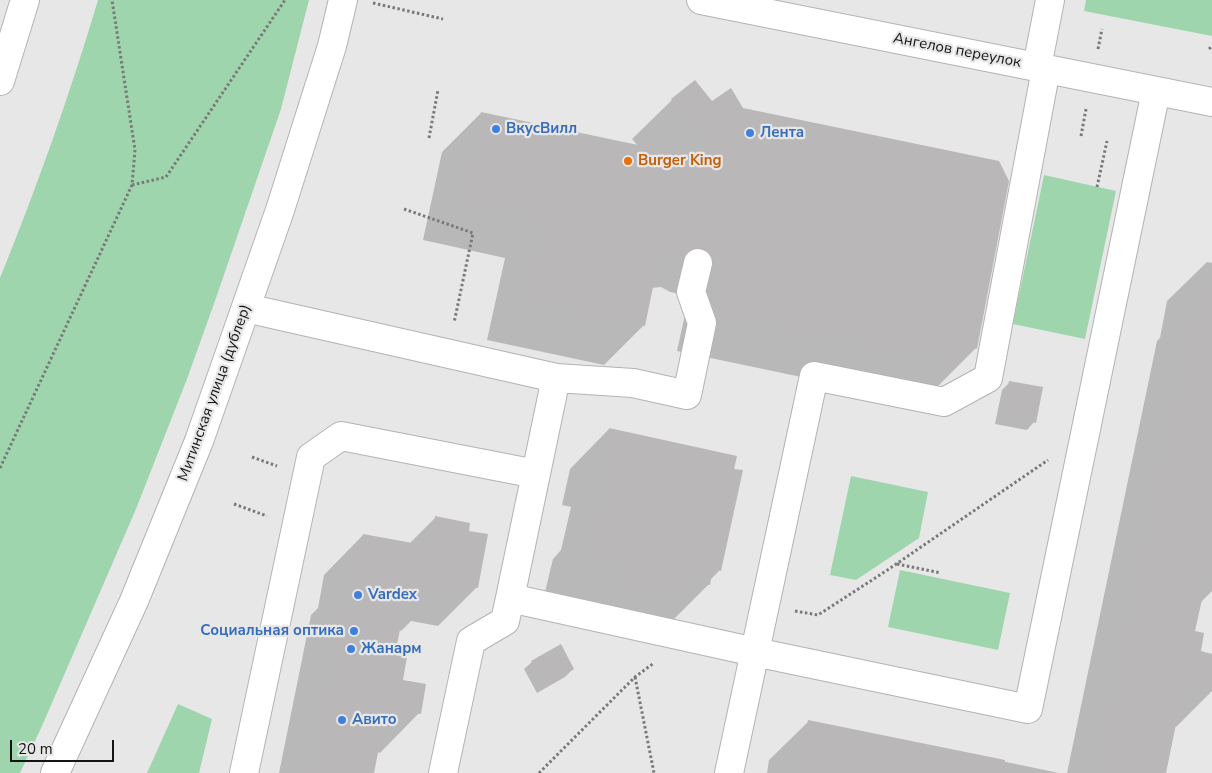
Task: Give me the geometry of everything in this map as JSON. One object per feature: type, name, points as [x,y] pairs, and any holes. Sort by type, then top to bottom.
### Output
[{"type":"street","points":[[0,81],[25,0]]},
{"type":"street","name":"Ангелов переулок","points":[[702,0],[776,7],[1042,68],[1212,102]]},
{"type":"street","points":[[728,773],[814,376],[944,402],[988,378],[1042,68],[1050,0]]},
{"type":"street","name":"Митинская улица (дублер)","points":[[55,773],[134,601],[200,441],[280,210],[332,46],[355,1]]},
{"type":"street","points":[[510,598],[754,652],[1028,709],[1156,91]]},
{"type":"street","points":[[246,308],[556,378],[633,383],[687,395],[702,323],[691,292],[698,263]]},
{"type":"street","points":[[443,773],[471,641],[505,621],[556,378]]},
{"type":"street","points":[[244,773],[312,457],[341,436],[536,474]]},
{"type":"path","points":[[0,468],[132,185],[135,150],[112,0]]},
{"type":"path","points":[[132,185],[166,177],[286,0]]},
{"type":"path","points":[[355,1],[444,19]]},
{"type":"path","points":[[1097,54],[1102,29]]},
{"type":"path","points":[[429,138],[438,90]]},
{"type":"path","points":[[1081,136],[1087,106]]},
{"type":"path","points":[[1097,187],[1107,141]]},
{"type":"path","points":[[404,209],[473,233],[447,353]]},
{"type":"path","points":[[765,604],[818,615],[1085,434]]},
{"type":"path","points":[[896,563],[941,573]]},
{"type":"path","points":[[539,773],[635,677],[687,637]]},
{"type":"path","points":[[635,677],[654,773]]},
{"type":"green space","points":[[98,0],[309,0],[281,109],[187,379],[136,509],[20,773],[0,773],[0,278],[52,140]]},
{"type":"green space","points":[[1086,0],[1212,0],[1212,36],[1084,11]]},
{"type":"green space","points":[[1044,175],[1116,191],[1085,339],[1013,324]]},
{"type":"green space","points":[[851,476],[928,492],[919,538],[856,580],[830,575]]},
{"type":"green space","points":[[900,570],[1010,593],[998,650],[888,627]]},
{"type":"green space","points":[[178,704],[212,719],[199,773],[147,773]]},
{"type":"building","points":[[695,80],[712,101],[731,88],[743,108],[999,161],[1009,181],[977,349],[960,345],[956,363],[716,312],[728,257],[710,253],[701,248],[692,249],[662,243],[645,326],[526,301],[543,219],[462,201],[481,112],[719,162],[671,99]]},
{"type":"building","points":[[1199,284],[1212,285],[1212,578],[1207,577],[1195,631],[1204,633],[1201,651],[1212,654],[1212,687],[1194,683],[1190,702],[1181,700],[1166,773],[1098,773]]},
{"type":"building","points":[[1009,381],[1043,387],[1036,423],[1002,416]]},
{"type":"building","points":[[609,428],[737,456],[734,469],[743,470],[721,571],[713,569],[710,585],[679,578],[675,597],[655,593],[624,586],[628,567],[583,557],[592,518],[598,519],[609,468],[601,466]]},
{"type":"building","points":[[435,516],[470,523],[469,531],[488,534],[478,588],[444,581],[442,592],[422,588],[418,607],[405,604],[395,655],[407,657],[403,680],[426,684],[421,714],[397,710],[393,729],[383,727],[374,773],[311,773],[350,575],[355,576],[363,534],[429,546]]},
{"type":"building","points":[[561,644],[574,669],[545,686],[531,661]]},
{"type":"building","points":[[808,720],[1005,760],[1004,773],[797,773]]},
{"type":"place","name":"ВкусВилл","points":[[496,129]]},
{"type":"place","name":"Лента","points":[[750,133]]},
{"type":"place","name":"Burger King","points":[[628,161]]},
{"type":"place","name":"Vardex","points":[[358,595]]},
{"type":"place","name":"Социальная оптика","points":[[354,631]]},
{"type":"place","name":"Жанарм","points":[[351,649]]},
{"type":"place","name":"Авито","points":[[342,720]]}]
